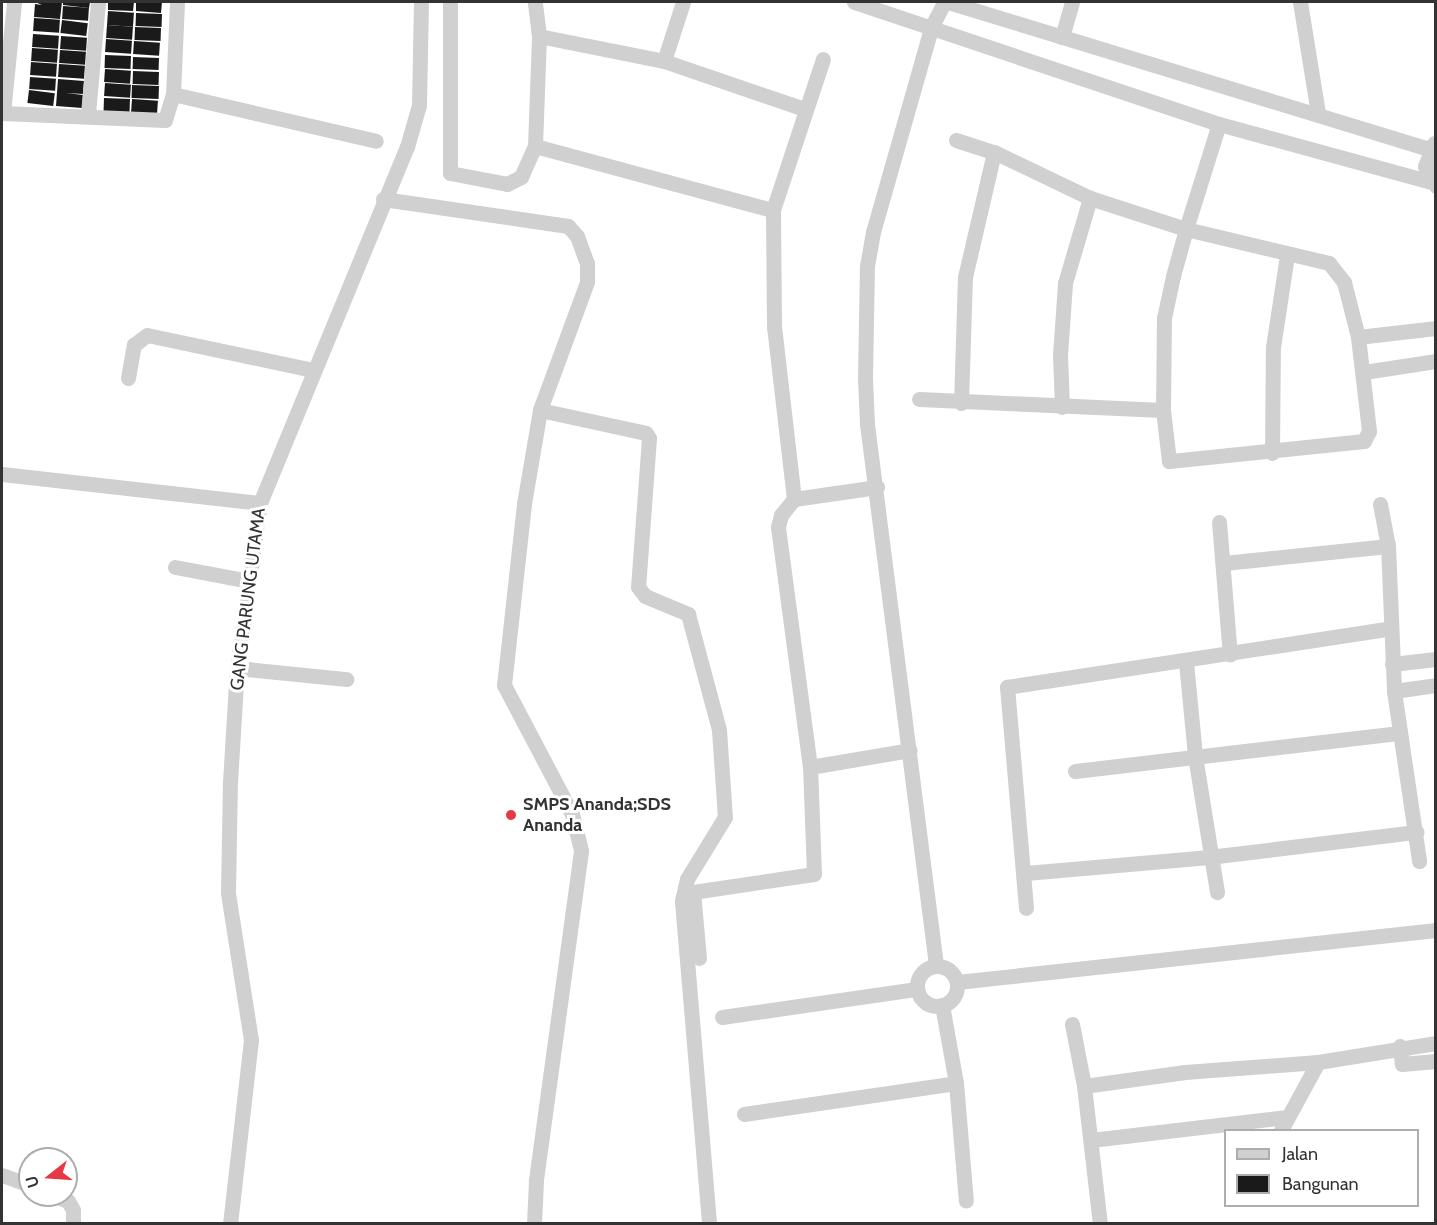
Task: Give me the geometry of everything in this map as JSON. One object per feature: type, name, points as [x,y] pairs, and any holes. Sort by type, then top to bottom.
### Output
[{"type":"street","points":[[14,2],[2,113],[88,114],[165,120],[173,94],[177,2]]},
{"type":"street","points":[[88,114],[98,2]]},
{"type":"street","name":"GANG PARUNG UTAMA","points":[[230,1224],[251,1040],[228,893],[237,668],[260,503],[383,199],[407,147],[419,105],[421,2]]},
{"type":"street","points":[[450,2],[450,173],[513,183],[521,177],[535,146],[539,36],[535,2]]},
{"type":"street","points":[[664,61],[683,2]]},
{"type":"street","points":[[854,2],[1219,124],[1433,184]]},
{"type":"street","points":[[936,965],[865,378],[867,266],[883,189],[931,28],[946,2],[1432,145],[1425,166],[1433,184]]},
{"type":"street","points":[[1062,37],[1072,2]]},
{"type":"street","points":[[1300,2],[1318,113]]},
{"type":"street","points":[[539,36],[664,61],[804,109]]},
{"type":"street","points":[[699,958],[693,892],[814,874],[810,767],[778,527],[794,499],[774,327],[773,210],[804,109],[823,59]]},
{"type":"street","points":[[173,94],[376,141]]},
{"type":"street","points":[[956,140],[994,152],[1090,198],[1186,229],[1287,255],[1329,263],[1337,269],[1344,282],[1358,337],[1364,372],[1369,431],[1364,441],[1272,453],[1169,461],[1163,410],[1164,318],[1186,229],[1219,124]]},
{"type":"street","points":[[535,146],[773,210]]},
{"type":"street","points":[[961,403],[965,277],[994,152]]},
{"type":"street","points":[[1062,407],[1060,356],[1065,283],[1090,198]]},
{"type":"street","points":[[383,199],[568,226],[578,236],[587,263],[587,282],[540,410],[524,504],[504,685],[572,814],[581,851],[536,1180],[534,1224]]},
{"type":"street","points":[[1272,453],[1273,347],[1287,255]]},
{"type":"street","points":[[1358,337],[1436,328]]},
{"type":"street","points":[[128,378],[134,345],[147,335],[313,370]]},
{"type":"street","points":[[1364,372],[1436,361]]},
{"type":"street","points":[[919,399],[961,403],[1163,410]]},
{"type":"street","points":[[540,410],[646,433],[649,438],[638,587],[645,596],[688,614],[719,730],[723,823],[687,879],[682,901],[709,1224]]},
{"type":"street","points":[[2,474],[260,503]]},
{"type":"street","points":[[794,499],[877,487]]},
{"type":"street","points":[[1380,504],[1388,546],[1389,629],[1394,690],[1419,861]]},
{"type":"street","points":[[1219,522],[1230,655]]},
{"type":"street","points":[[1224,563],[1388,546]]},
{"type":"street","points":[[175,567],[249,581]]},
{"type":"street","points":[[1026,908],[1026,873],[1007,687],[1186,662],[1389,629]]},
{"type":"street","points":[[1392,664],[1436,659]]},
{"type":"street","points":[[1186,662],[1195,756],[1209,857],[1217,892]]},
{"type":"street","points":[[237,668],[346,679]]},
{"type":"street","points":[[1394,690],[1436,685]]},
{"type":"street","points":[[1075,771],[1400,733]]},
{"type":"street","points":[[810,767],[910,750]]},
{"type":"street","points":[[1026,873],[1209,857],[1416,831]]},
{"type":"street","points":[[957,982],[1436,930]]},
{"type":"street","points":[[936,965],[946,968],[957,982],[954,997],[942,1005],[926,1003],[917,989],[921,973],[936,965]]},
{"type":"street","points":[[722,1017],[917,989]]},
{"type":"street","points":[[942,1005],[956,1083],[966,1202]]},
{"type":"street","points":[[1072,1024],[1084,1086],[1100,1224]]},
{"type":"street","points":[[1084,1086],[1185,1072],[1318,1062],[1400,1046],[1436,1042]]},
{"type":"street","points":[[1400,1046],[1402,1064],[1436,1061]]},
{"type":"street","points":[[1091,1140],[1284,1124],[1318,1062]]},
{"type":"street","points":[[744,1114],[956,1083]]},
{"type":"street","points":[[2,1175],[18,1181]]},
{"type":"street","points":[[72,1207],[74,1210],[73,1224]]},
{"type":"building","points":[[35,2],[62,2],[60,19],[34,17],[35,4],[42,5]]},
{"type":"building","points":[[63,2],[90,2],[89,8],[63,5]]},
{"type":"building","points":[[108,2],[134,2],[133,11],[108,10]]},
{"type":"building","points":[[136,2],[162,2],[161,13],[136,11]]},
{"type":"building","points":[[63,6],[89,8],[88,21],[62,19]]},
{"type":"building","points":[[108,11],[134,13],[133,27],[107,25]]},
{"type":"building","points":[[136,13],[162,14],[162,27],[136,26]]},
{"type":"building","points":[[34,18],[60,20],[59,33],[33,31]]},
{"type":"building","points":[[62,20],[88,23],[86,36],[60,33]]},
{"type":"building","points":[[107,25],[133,27],[132,40],[106,38]]},
{"type":"building","points":[[135,27],[161,28],[161,41],[135,40]]},
{"type":"building","points":[[33,34],[59,36],[58,49],[32,47]]},
{"type":"building","points":[[61,36],[87,38],[86,51],[60,49]]},
{"type":"building","points":[[106,39],[132,41],[131,54],[105,52]]},
{"type":"building","points":[[134,41],[160,43],[159,56],[133,54]]},
{"type":"building","points":[[32,48],[58,50],[57,63],[31,61]]},
{"type":"building","points":[[60,50],[86,52],[85,65],[59,63]]},
{"type":"building","points":[[105,55],[131,56],[131,69],[105,68]]},
{"type":"building","points":[[133,57],[159,58],[159,70],[133,69]]},
{"type":"building","points":[[31,62],[57,64],[56,77],[30,75]]},
{"type":"building","points":[[59,64],[85,66],[84,79],[58,77]]},
{"type":"building","points":[[105,69],[131,71],[130,84],[104,82]]},
{"type":"building","points":[[133,71],[159,72],[159,85],[133,84]]},
{"type":"building","points":[[30,77],[56,79],[55,91],[29,89]]},
{"type":"building","points":[[58,79],[84,81],[83,94],[66,93],[83,95],[82,108],[56,106]]},
{"type":"building","points":[[105,83],[131,85],[130,98],[104,96]]},
{"type":"building","points":[[132,85],[159,86],[159,99],[132,98]]},
{"type":"building","points":[[29,90],[55,93],[53,106],[27,103]]},
{"type":"building","points":[[104,98],[130,99],[130,112],[104,111]]},
{"type":"building","points":[[132,99],[158,101],[157,114],[131,112]]},
{"type":"place","name":"SMPS Ananda;SDS Ananda","points":[[511,815]]}]
